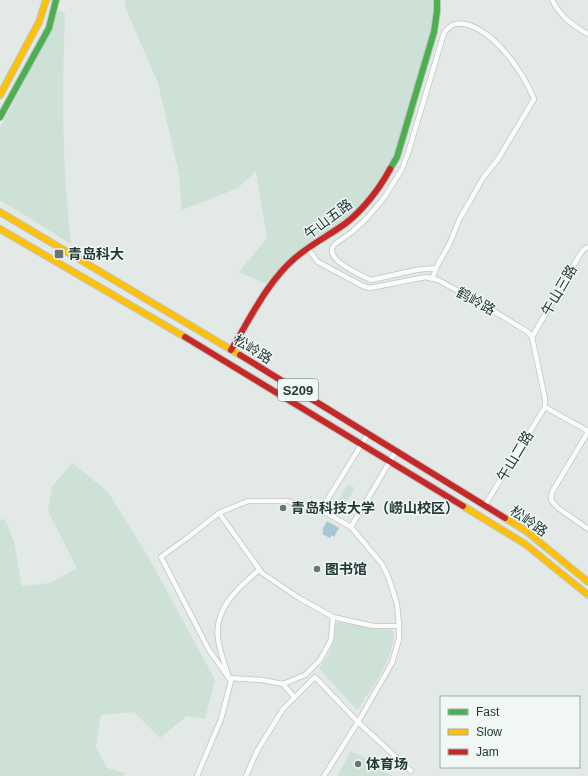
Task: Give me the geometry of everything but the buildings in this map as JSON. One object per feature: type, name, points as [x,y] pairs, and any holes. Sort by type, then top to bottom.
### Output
[{"type":"main road","points":[[0,95],[39,22],[46,0]]},
{"type":"main road","points":[[0,117],[49,28],[56,0]]},
{"type":"main road","name":"午山五路","points":[[231,350],[270,286],[282,270],[296,257],[346,223],[359,212],[374,195],[386,177],[397,157],[434,32],[437,0]]},
{"type":"main road","name":"松岭路","points":[[0,212],[231,350],[485,505],[526,531],[588,582]]},
{"type":"main road","name":"松岭路","points":[[0,228],[184,337],[525,544],[588,595]]},
{"type":"street","points":[[552,0],[556,8],[570,23],[588,34]]},
{"type":"street","points":[[432,279],[436,268],[449,245],[459,220],[483,178],[498,159],[534,99],[529,86],[515,65],[497,44],[482,31],[472,26],[458,23],[449,26],[444,33],[408,153],[395,181],[384,198],[366,219],[352,232],[332,246],[331,251],[333,257],[338,262],[371,280],[416,270],[436,268]]},
{"type":"street","name":"午山三路","points":[[532,337],[579,256],[588,246]]},
{"type":"street","name":"鹤岭路","points":[[308,249],[318,262],[363,286],[370,288],[426,277],[438,280],[482,304],[528,332],[532,337]]},
{"type":"street","points":[[532,337],[545,399],[545,407],[588,432],[552,492],[551,500],[558,508],[588,529]]},
{"type":"street","name":"午山二路","points":[[485,505],[545,407]]},
{"type":"street","points":[[321,510],[368,434]]},
{"type":"street","points":[[351,527],[396,451]]},
{"type":"street","points":[[229,678],[209,650],[161,557],[219,513],[248,501],[288,501],[316,511],[321,510],[351,527],[382,564],[388,576],[397,604],[399,639],[392,663],[358,722],[324,776]]},
{"type":"street","points":[[219,513],[258,570],[299,598],[333,617],[373,626],[399,626]]},
{"type":"street","points":[[197,776],[221,720],[231,681],[218,638],[219,624],[223,607],[239,587],[258,570]]},
{"type":"street","points":[[229,678],[262,680],[283,684],[305,675],[320,660],[331,640],[333,617]]},
{"type":"street","points":[[246,776],[257,751],[283,709],[315,677],[358,722],[411,771]]},
{"type":"street","points":[[283,684],[294,697]]},
{"type":"green space","points":[[126,0],[434,0],[430,35],[394,155],[382,177],[362,204],[341,225],[300,250],[283,265],[266,284],[239,272],[267,238],[256,171],[238,188],[182,210],[179,174],[158,83],[125,7]]},
{"type":"green space","points":[[59,10],[65,14],[63,72],[64,158],[71,244],[0,200],[0,127],[20,91]]},
{"type":"green space","points":[[72,463],[108,492],[150,560],[215,680],[205,719],[187,716],[160,738],[134,712],[101,715],[96,747],[107,768],[125,773],[124,776],[0,776],[0,520],[5,519],[14,542],[22,586],[50,583],[77,568],[48,511],[52,487]]},
{"type":"green space","points":[[348,484],[355,488],[343,508],[336,504]]},
{"type":"green space","points":[[336,622],[394,631],[391,652],[387,662],[377,681],[359,708],[356,709],[319,668],[332,647]]},
{"type":"green space","name":"体育场","points":[[351,751],[368,759],[367,762],[392,776],[337,776]]},
{"type":"water","points":[[327,521],[339,528],[334,537],[332,535],[330,538],[322,534],[324,531],[322,530]]},
{"type":"traffic: fast","points":[[0,117],[49,28],[56,0]]},
{"type":"traffic: fast","points":[[390,169],[397,157],[434,32],[437,0]]},
{"type":"traffic: slow","points":[[0,95],[39,22],[46,0]]},
{"type":"traffic: slow","points":[[0,212],[240,355]]},
{"type":"traffic: slow","points":[[0,229],[185,337]]},
{"type":"traffic: slow","points":[[463,506],[525,544],[588,595]]},
{"type":"traffic: slow","points":[[505,518],[526,531],[588,582]]},
{"type":"traffic: jam","points":[[231,350],[267,289],[276,278],[301,253],[340,227],[359,212],[371,198],[390,169]]},
{"type":"traffic: jam","points":[[185,337],[463,506]]},
{"type":"traffic: jam","points":[[240,355],[505,518]]},
{"type":"place","name":"青岛科大","points":[[59,254]]},
{"type":"place","name":"青岛科技大学（崂山校区）","points":[[283,508]]},
{"type":"place","name":"图书馆","points":[[317,569]]},
{"type":"place","name":"体育场","points":[[358,764]]}]
